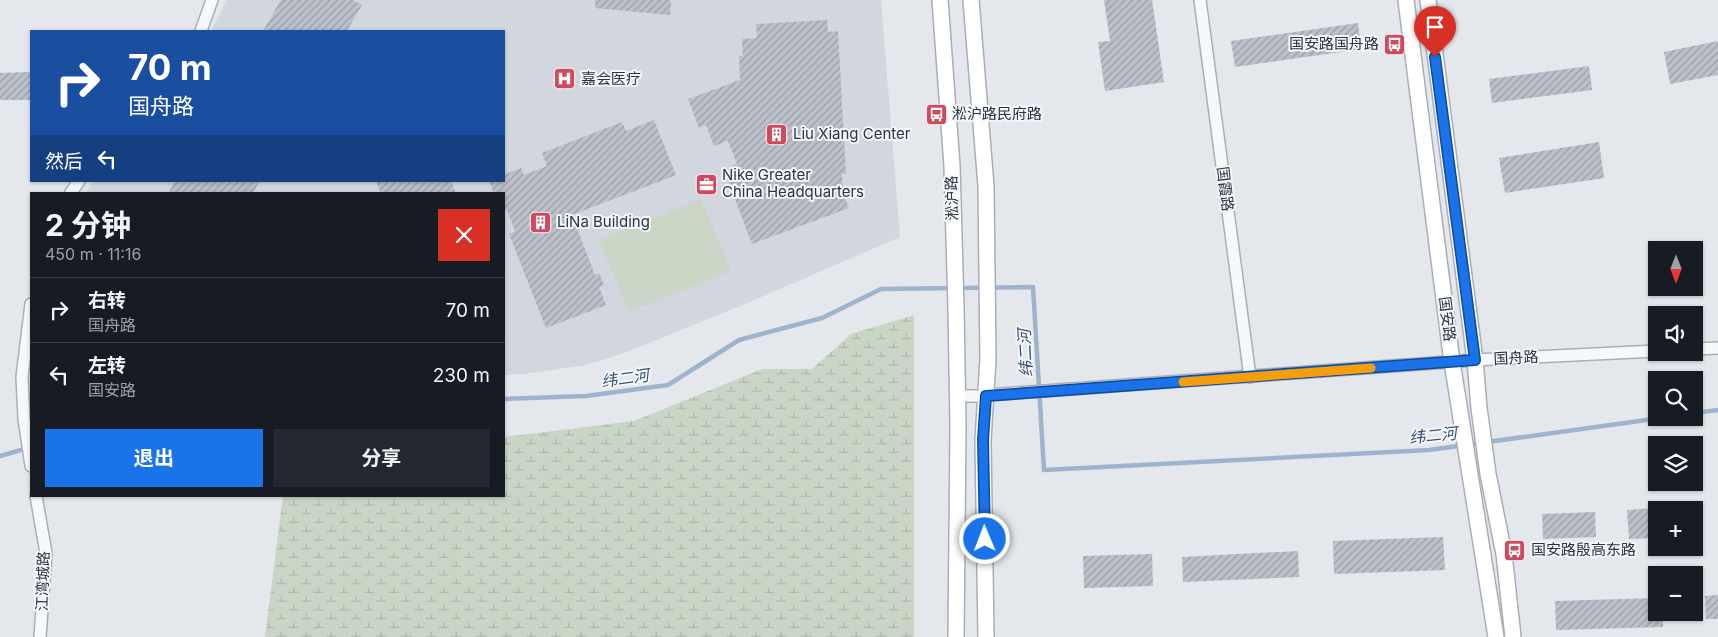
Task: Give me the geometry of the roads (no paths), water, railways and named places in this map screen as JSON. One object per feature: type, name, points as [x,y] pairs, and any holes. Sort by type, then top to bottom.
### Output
[{"type":"street","points":[[201,30],[212,0]]},
{"type":"street","name":"淞沪路","points":[[940,0],[952,166],[956,308],[956,637]]},
{"type":"street","points":[[971,0],[986,186],[988,359],[983,440],[986,637]]},
{"type":"street","name":"国霞路","points":[[1200,0],[1250,377]]},
{"type":"street","name":"国安路","points":[[1406,0],[1452,362],[1496,637]]},
{"type":"street","name":"国安路","points":[[1428,0],[1475,360],[1479,408],[1488,474],[1504,554],[1514,637]]},
{"type":"street","points":[[30,312],[22,377],[24,419],[30,459]]},
{"type":"street","points":[[1703,349],[1718,348]]},
{"type":"street","name":"国舟路","points":[[987,396],[1475,360],[1648,351]]},
{"type":"street","points":[[957,396],[987,396]]},
{"type":"street","name":"江湾城路","points":[[36,497],[46,553],[40,637]]},
{"type":"waterway","name":"纬二河","points":[[505,399],[586,396],[668,385],[739,340],[822,318],[881,289],[1033,287],[1044,470],[1429,450],[1648,420]]},
{"type":"waterway","name":"纬二河","points":[[1703,412],[1718,410]]},
{"type":"waterway","name":"纬二河","points":[[0,456],[28,448]]},
{"type":"place","name":"国安路国舟路","points":[[1395,44]]},
{"type":"place","name":"嘉会医疗","points":[[565,79]]},
{"type":"place","name":"淞沪路民府路","points":[[936,114]]},
{"type":"place","name":"Liu Xiang Center","points":[[777,134]]},
{"type":"place","name":"Nike Greater China Headquarters","points":[[706,184]]},
{"type":"place","name":"LiNa Building","points":[[541,222]]},
{"type":"place","name":"国安路殷高东路","points":[[1515,550]]}]
